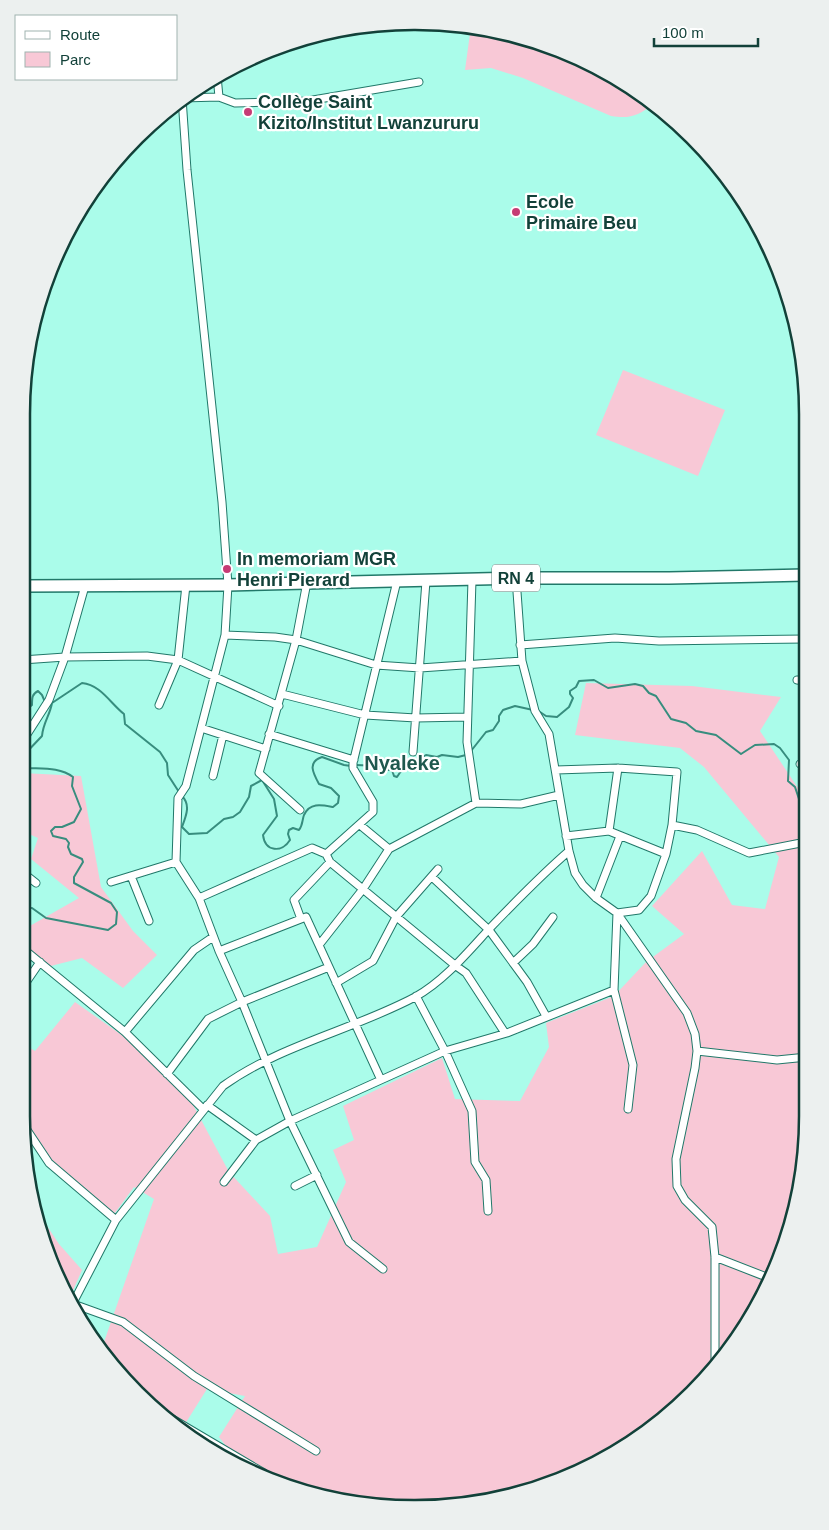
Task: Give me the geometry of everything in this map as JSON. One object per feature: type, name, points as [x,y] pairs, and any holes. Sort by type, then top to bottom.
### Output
[{"type":"highway","name":"RN 4","points":[[30,586],[228,585],[516,578],[669,578],[799,575]]},
{"type":"street","points":[[197,98],[219,97],[235,103],[307,101],[419,82]]},
{"type":"street","points":[[218,85],[219,97]]},
{"type":"street","points":[[183,107],[187,170],[222,502],[228,585],[225,635],[215,678],[186,786],[178,798],[176,862],[199,898],[213,937],[242,1002],[290,1121],[349,1242],[383,1269]]},
{"type":"street","points":[[516,578],[522,661],[535,711],[549,734],[566,836],[575,873],[583,885],[596,898],[617,913],[687,1013],[695,1034],[697,1050],[695,1068],[676,1160],[677,1186],[685,1200],[712,1227],[715,1356]]},
{"type":"street","points":[[472,580],[466,742],[476,803]]},
{"type":"street","points":[[326,854],[373,812],[373,802],[354,764],[397,581]]},
{"type":"street","points":[[413,752],[426,581]]},
{"type":"street","points":[[300,810],[259,773],[296,640],[307,582]]},
{"type":"street","points":[[159,705],[178,660],[186,585]]},
{"type":"street","points":[[30,730],[47,703],[65,657],[85,586]]},
{"type":"street","points":[[225,635],[275,637],[296,640],[376,665],[420,668],[522,661]]},
{"type":"street","points":[[520,645],[615,638],[659,641],[799,639]]},
{"type":"street","points":[[30,659],[147,656],[178,660],[278,706]]},
{"type":"street","points":[[282,694],[365,715],[416,718],[468,717]]},
{"type":"street","points":[[201,728],[266,749]]},
{"type":"street","points":[[270,734],[354,764]]},
{"type":"street","points":[[213,776],[223,735]]},
{"type":"street","points":[[556,770],[618,768],[677,772],[672,825],[666,854],[651,896],[639,910],[617,913]]},
{"type":"street","points":[[609,831],[618,768]]},
{"type":"street","points":[[319,945],[363,889],[389,850],[476,803],[521,804],[559,795]]},
{"type":"street","points":[[360,825],[389,850]]},
{"type":"street","points":[[672,825],[697,830],[749,853],[799,843]]},
{"type":"street","points":[[566,836],[609,831],[666,854]]},
{"type":"street","points":[[596,898],[620,836]]},
{"type":"street","points":[[199,898],[312,848],[326,854],[330,862],[466,973],[505,1033]]},
{"type":"street","points":[[76,1297],[116,1220],[223,1086],[240,1074],[266,1061],[416,996],[456,966],[539,877],[569,851]]},
{"type":"street","points":[[111,882],[176,862]]},
{"type":"street","points":[[300,919],[294,900],[330,862]]},
{"type":"street","points":[[336,983],[372,961],[396,917],[438,869]]},
{"type":"street","points":[[131,876],[148,921]]},
{"type":"street","points":[[432,877],[489,930],[527,982],[546,1016]]},
{"type":"street","points":[[30,878],[36,883]]},
{"type":"street","points":[[617,913],[614,990],[633,1065],[628,1109]]},
{"type":"street","points":[[219,951],[306,917],[381,1080]]},
{"type":"street","points":[[513,963],[533,944],[553,917]]},
{"type":"street","points":[[125,1032],[194,950],[213,937]]},
{"type":"street","points":[[30,954],[125,1032],[167,1074],[205,1107],[256,1140]]},
{"type":"street","points":[[30,977],[40,962]]},
{"type":"street","points":[[167,1074],[208,1019],[242,1002],[329,967]]},
{"type":"street","points":[[224,1182],[256,1140],[290,1121],[445,1051],[505,1033],[614,990]]},
{"type":"street","points":[[416,996],[445,1051],[472,1111],[475,1162],[486,1180],[488,1211]]},
{"type":"street","points":[[697,1050],[777,1060],[799,1058]]},
{"type":"street","points":[[31,1135],[50,1163],[116,1220]]},
{"type":"street","points":[[295,1186],[317,1175]]},
{"type":"street","points":[[714,1258],[764,1276]]},
{"type":"street","points":[[81,1307],[123,1322],[194,1376],[316,1451]]},
{"type":"green space","points":[[470,34],[490,37],[538,50],[562,59],[607,82],[647,108],[634,116],[611,116],[523,78],[491,68],[465,70]]},
{"type":"green space","points":[[623,370],[725,410],[698,476],[596,435]]},
{"type":"green space","points":[[586,683],[692,686],[781,697],[760,731],[799,788],[799,1116],[796,1166],[792,1191],[779,1239],[770,1263],[747,1308],[720,1350],[668,1405],[628,1435],[562,1471],[538,1480],[490,1493],[465,1497],[414,1500],[364,1497],[339,1493],[291,1480],[267,1471],[231,1453],[219,1437],[245,1396],[207,1389],[185,1424],[161,1405],[125,1369],[104,1343],[154,1199],[134,1187],[112,1217],[33,1144],[31,1146],[30,1048],[35,1051],[75,1002],[126,1038],[191,1101],[229,1172],[270,1216],[278,1254],[317,1247],[346,1182],[333,1150],[354,1140],[343,1106],[442,1058],[455,1099],[520,1101],[549,1047],[546,1023],[614,996],[646,962],[684,934],[652,906],[702,851],[732,905],[765,909],[779,857],[704,767],[680,748],[575,735]]},
{"type":"green space","points":[[30,773],[81,776],[101,887],[133,931],[157,955],[123,988],[82,958],[43,968],[30,959],[30,926],[79,898],[31,859],[38,838],[30,834]]},
{"type":"green space","points":[[46,1224],[59,1244],[82,1270],[73,1291],[59,1263]]},
{"type":"waterway","points":[[540,712],[546,716],[557,717],[569,707],[573,698],[570,691],[576,687],[579,681],[594,680],[608,688],[635,684],[643,686],[649,693],[656,696],[671,719],[686,723],[696,731],[716,735],[741,754],[755,745],[774,744],[780,748],[789,760],[788,781],[795,787],[799,799]]},
{"type":"waterway","points":[[49,703],[52,703],[82,683],[95,687],[124,714],[125,724],[160,752],[167,763],[168,775],[179,792]]},
{"type":"waterway","points":[[30,707],[33,696],[38,691],[45,702]]},
{"type":"waterway","points":[[30,749],[42,736],[52,703]]},
{"type":"waterway","points":[[471,751],[486,732],[493,730],[503,710],[515,706],[533,710]]},
{"type":"waterway","points":[[356,765],[380,766],[386,770],[392,770],[394,776],[397,777],[401,771],[426,755],[437,757],[442,755],[458,757],[466,755]]},
{"type":"waterway","points":[[182,796],[187,807],[182,827],[189,834],[207,833],[224,819],[233,817],[240,812],[249,797],[251,786],[262,780],[274,799],[277,816],[263,835],[264,841],[270,847],[278,849],[290,840],[289,830],[293,828],[299,830],[304,815],[310,808],[317,805],[333,807],[338,803],[339,796],[331,788],[319,784],[313,772],[314,762],[322,757],[351,766]]},
{"type":"waterway","points":[[30,768],[57,770],[73,777],[72,786],[81,809],[74,822],[62,827],[55,827],[51,831],[53,836],[66,839],[69,843],[68,847],[71,854],[82,859],[83,862],[74,877],[74,883],[111,903],[117,912],[116,924],[108,930],[46,918],[30,908]]},
{"type":"place","name":"Collège Saint Kizito/Institut Lwanzururu","points":[[248,112]]},
{"type":"place","name":"Ecole Primaire Beu","points":[[516,212]]},
{"type":"place","name":"In memoriam MGR Henri Pierard","points":[[227,569]]},
{"type":"district","name":"Nyaleke","points":[[402,763]]}]
